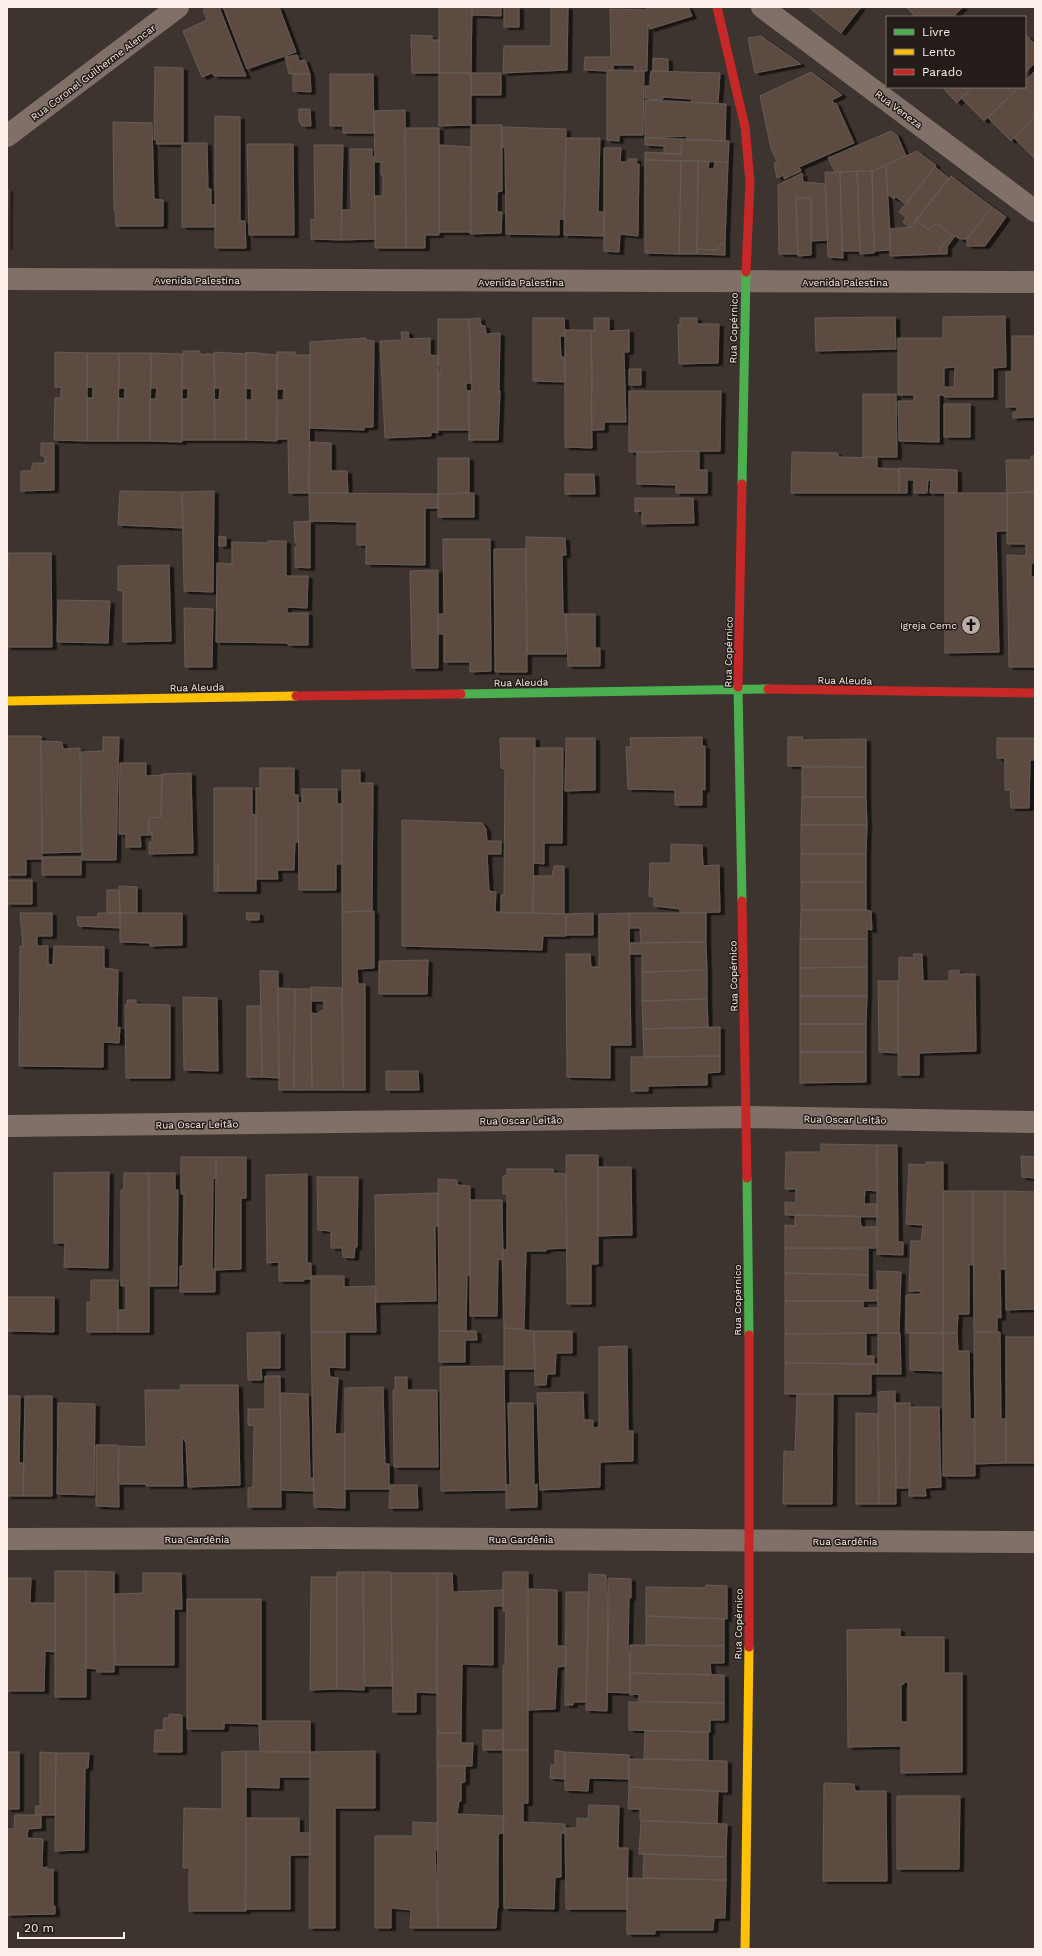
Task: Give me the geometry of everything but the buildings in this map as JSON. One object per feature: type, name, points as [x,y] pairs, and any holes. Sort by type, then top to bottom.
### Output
[{"type":"street","name":"Rua Coronel Guilherme Alencar","points":[[7,136],[178,7]]},
{"type":"street","name":"Rua Copérnico","points":[[717,7],[728,48],[745,126],[750,182],[745,282],[738,689],[747,1117],[750,1540],[745,1949]]},
{"type":"street","name":"Rua Veneza","points":[[762,7],[1035,211]]},
{"type":"street","name":"Avenida Palestina","points":[[7,279],[1035,282]]},
{"type":"street","name":"Rua Aleuda","points":[[7,701],[738,689],[1035,693]]},
{"type":"street","name":"Rua Oscar Leitão","points":[[7,1126],[747,1117],[1035,1122]]},
{"type":"street","name":"Rua Gardênia","points":[[7,1539],[324,1538],[1035,1542]]},
{"type":"traffic: fast","points":[[742,484],[746,272]]},
{"type":"traffic: fast","points":[[738,687],[742,901]]},
{"type":"traffic: fast","points":[[461,694],[768,689]]},
{"type":"traffic: fast","points":[[747,1178],[749,1335]]},
{"type":"traffic: slow","points":[[7,701],[296,696]]},
{"type":"traffic: slow","points":[[745,1949],[749,1647]]},
{"type":"traffic: jam","points":[[717,7],[745,127],[750,182],[746,272]]},
{"type":"traffic: jam","points":[[738,687],[742,484]]},
{"type":"traffic: jam","points":[[768,689],[1035,693]]},
{"type":"traffic: jam","points":[[296,696],[461,694]]},
{"type":"traffic: jam","points":[[742,901],[747,1178]]},
{"type":"traffic: jam","points":[[749,1335],[749,1647]]},
{"type":"place","name":"Igreja Cemc","points":[[971,625]]}]
